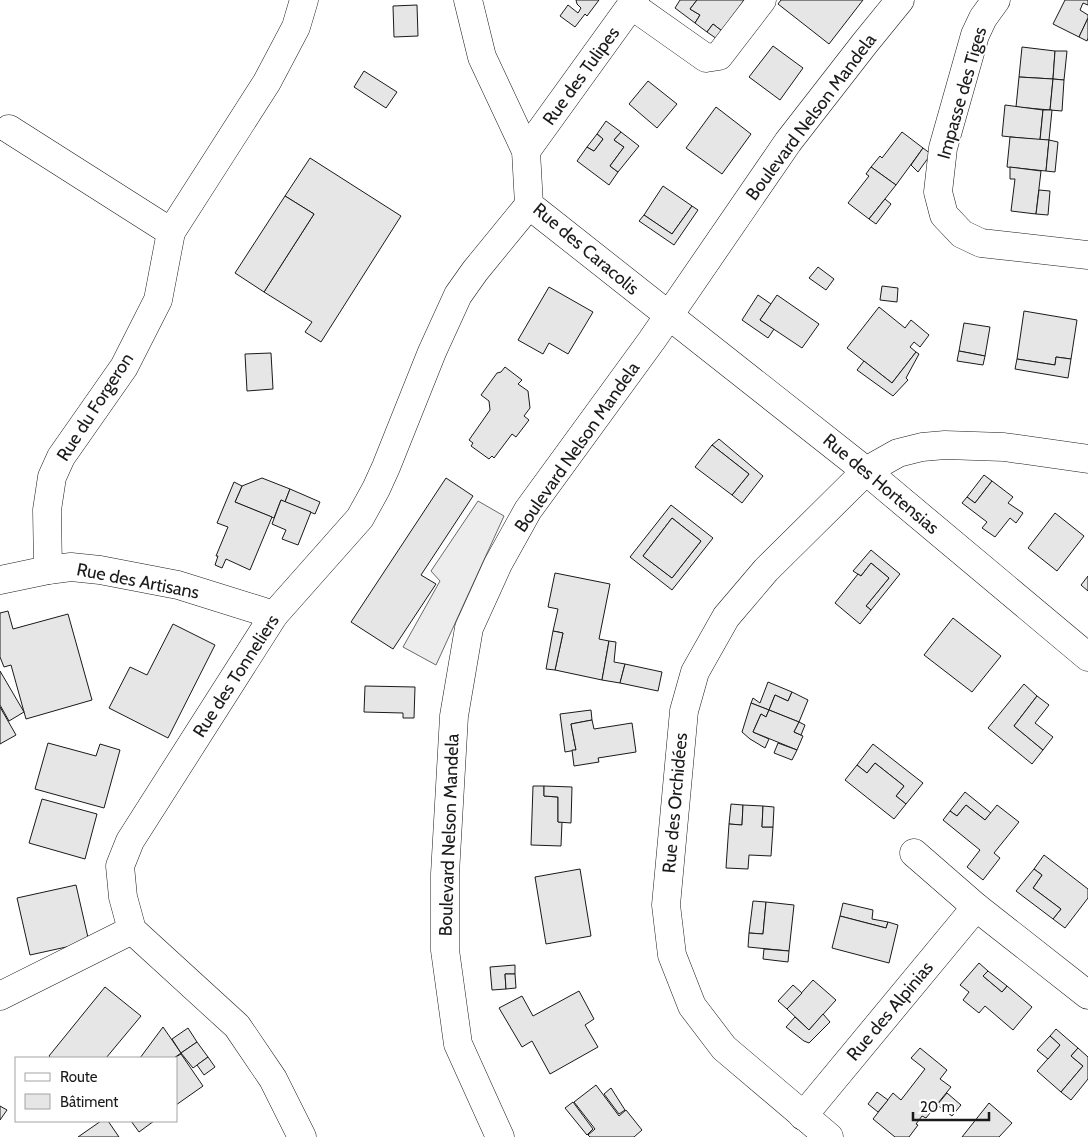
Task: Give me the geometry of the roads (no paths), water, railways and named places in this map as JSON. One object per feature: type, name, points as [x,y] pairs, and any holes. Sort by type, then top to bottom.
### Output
[{"type":"street","points":[[9,129],[171,232],[267,82],[296,27],[304,0]]},
{"type":"street","name":"Rue des Caracolis","points":[[468,0],[482,57],[526,152],[529,205],[668,316]]},
{"type":"street","points":[[633,2],[706,58],[713,58],[719,56],[762,0]]},
{"type":"street","name":"Boulevard Nelson Mandela","points":[[500,1137],[458,1044],[445,950],[445,874],[454,716],[469,628],[498,564],[528,510],[668,316],[788,142],[900,0]]},
{"type":"street","name":"Impasse des Tiges","points":[[996,0],[983,18],[975,34],[942,148],[938,192],[944,215],[962,234],[981,242],[1088,255]]},
{"type":"street","name":"Rue des Tulipes","points":[[526,152],[633,2]]},
{"type":"street","name":"Rue des Tonneliers","points":[[132,930],[123,897],[120,866],[130,842],[274,615],[360,518],[386,467],[432,352],[458,295],[475,271],[529,205]]},
{"type":"street","name":"Rue du Forgeron","points":[[48,570],[47,510],[52,477],[61,457],[124,368],[158,300],[171,232]]},
{"type":"street","name":"Rue des Hortensias","points":[[668,316],[866,471],[1088,657]]},
{"type":"street","name":"Rue des Orchidées","points":[[829,1137],[724,1048],[692,1006],[672,955],[666,905],[684,711],[695,672],[726,617],[766,570],[866,471],[898,454],[922,447],[945,445],[1004,447],[1088,459]]},
{"type":"street","name":"Rue des Artisans","points":[[0,580],[71,567],[100,570],[178,585],[274,615]]},
{"type":"street","points":[[914,853],[976,907],[1088,995]]},
{"type":"street","name":"Rue des Alpinias","points":[[803,1116],[976,907]]},
{"type":"street","points":[[0,996],[132,930],[237,1026],[273,1079],[302,1137]]}]
